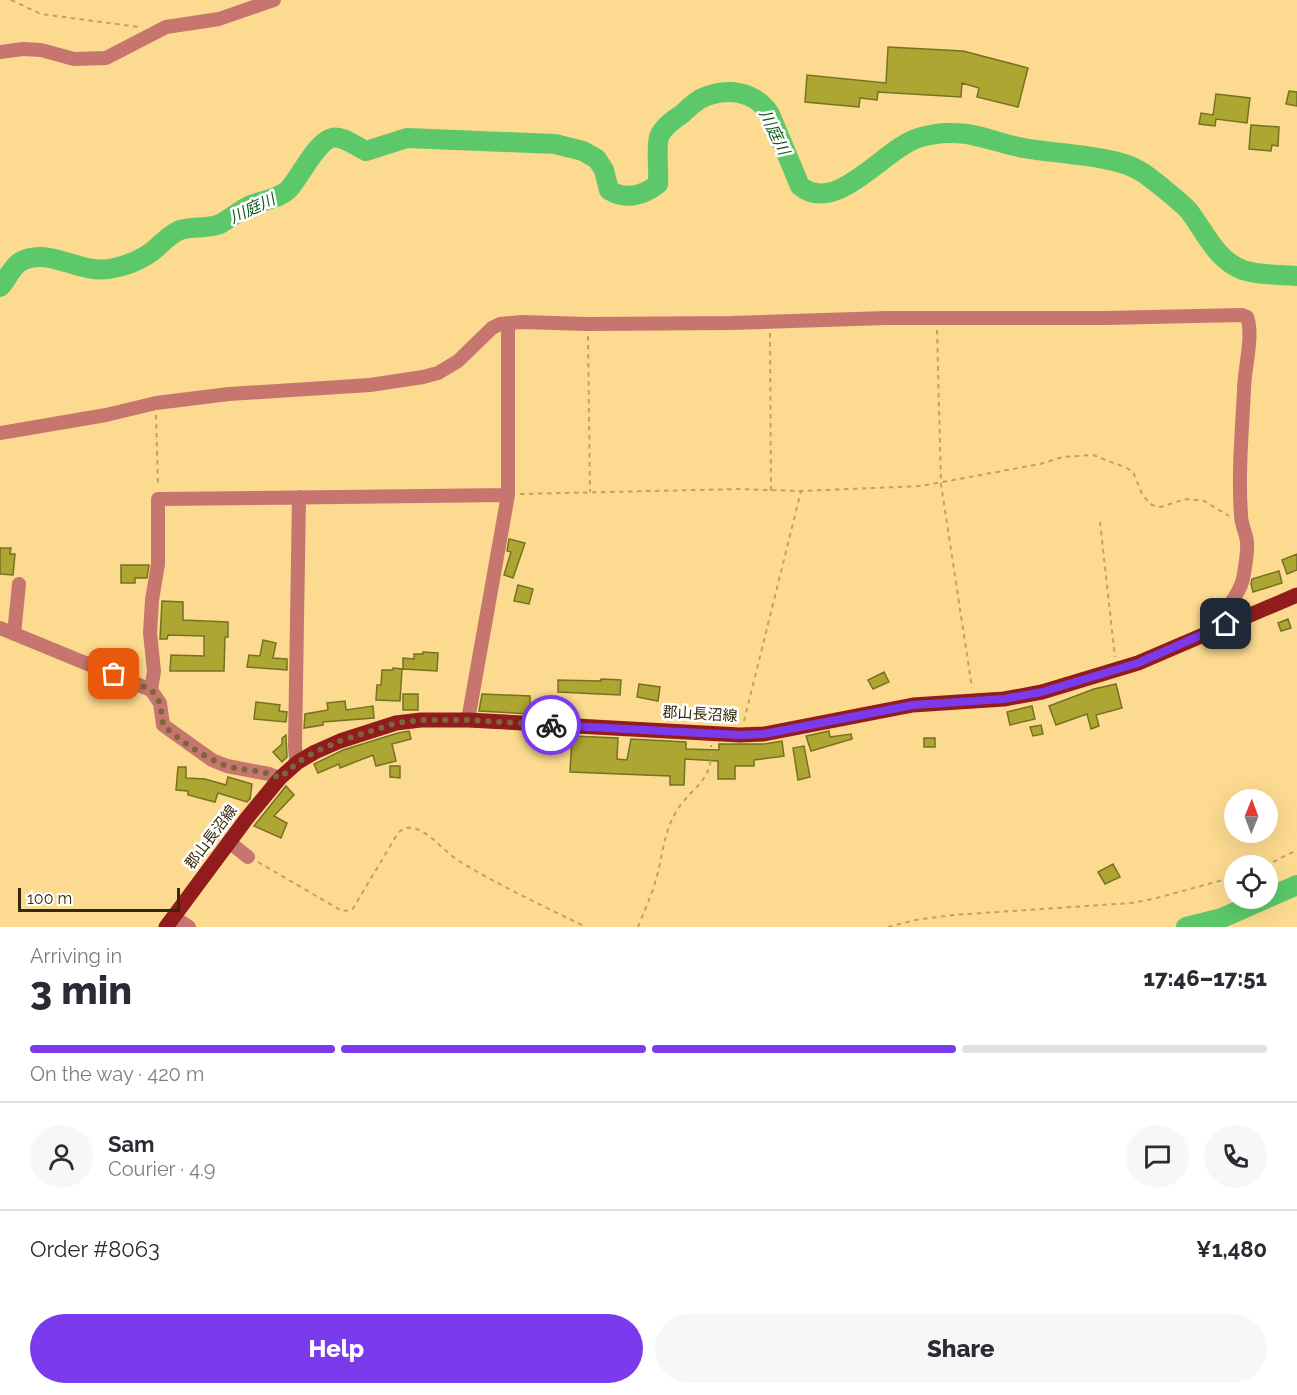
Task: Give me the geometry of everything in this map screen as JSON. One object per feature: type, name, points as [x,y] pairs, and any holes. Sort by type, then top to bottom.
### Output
[{"type":"main road","name":"郡山長沼線","points":[[170,922],[280,778],[298,762],[340,741],[396,723],[421,720],[468,720],[740,735],[764,734],[913,705],[1004,699],[1042,692],[1138,663],[1297,595]]},
{"type":"street","points":[[0,52],[23,49],[41,50],[74,59],[106,58],[166,27],[219,19],[274,0]]},
{"type":"street","points":[[0,433],[51,426],[156,403],[229,394],[350,387],[423,377],[447,368],[492,328],[500,324],[521,322],[588,324],[1242,315],[1247,317],[1250,328],[1244,379],[1241,518],[1247,543],[1243,579],[1239,591],[1226,607],[1219,621],[1208,632]]},
{"type":"street","points":[[468,720],[508,495],[508,324]]},
{"type":"street","points":[[151,690],[154,671],[150,633],[152,600],[158,564],[158,499],[508,495]]},
{"type":"street","points":[[298,762],[295,746],[299,497]]},
{"type":"street","points":[[14,634],[19,584]]},
{"type":"street","points":[[0,628],[151,690],[160,703],[163,725],[180,738],[219,763],[280,778]]},
{"type":"street","points":[[229,842],[248,857]]},
{"type":"street","points":[[170,922],[189,927]]},
{"type":"path","points":[[11,0],[41,14],[126,24],[157,32]]},
{"type":"path","points":[[937,318],[941,484],[973,700]]},
{"type":"path","points":[[770,321],[771,492]]},
{"type":"path","points":[[588,324],[590,492]]},
{"type":"path","points":[[156,403],[158,499]]},
{"type":"path","points":[[508,495],[739,489],[771,492],[856,490],[941,484],[1063,457],[1093,455],[1133,472],[1143,496],[1152,505],[1161,507],[1185,499],[1204,501],[1232,517],[1241,518]]},
{"type":"path","points":[[740,735],[801,491]]},
{"type":"path","points":[[1100,522],[1117,669]]},
{"type":"path","points":[[638,927],[656,882],[666,832],[676,812],[698,788],[710,767],[711,732]]},
{"type":"path","points":[[248,857],[342,911],[352,910],[400,831],[415,828],[458,860],[586,927]]},
{"type":"path","points":[[1278,860],[1297,850]]},
{"type":"path","points":[[888,927],[915,920],[953,915],[1131,903],[1224,880]]},
{"type":"building","points":[[888,47],[963,51],[1028,68],[1018,107],[977,97],[979,88],[962,83],[961,97],[878,92],[877,100],[860,98],[859,107],[805,102],[807,75],[886,83]]},
{"type":"building","points":[[1289,91],[1297,92],[1297,106],[1286,104]]},
{"type":"building","points":[[1216,94],[1250,98],[1247,123],[1216,119],[1215,126],[1199,124],[1201,113],[1213,115]]},
{"type":"building","points":[[1251,125],[1279,127],[1278,146],[1272,145],[1271,151],[1249,149]]},
{"type":"building","points":[[509,539],[525,543],[513,578],[504,575],[511,552],[507,551]]},
{"type":"building","points":[[0,548],[11,548],[10,554],[15,554],[13,575],[0,574]]},
{"type":"building","points":[[1297,554],[1297,570],[1287,574],[1282,560]]},
{"type":"building","points":[[121,565],[149,565],[147,578],[135,578],[135,583],[121,583]]},
{"type":"building","points":[[1279,571],[1282,583],[1253,592],[1252,579]]},
{"type":"building","points":[[518,585],[533,589],[529,604],[514,601]]},
{"type":"building","points":[[162,601],[183,602],[183,620],[228,622],[224,671],[170,671],[171,655],[204,656],[204,636],[168,635],[167,639],[160,639]]},
{"type":"building","points":[[1288,619],[1291,628],[1281,631],[1278,623]]},
{"type":"building","points":[[263,640],[276,643],[273,658],[287,659],[287,670],[247,667],[249,655],[260,656]]},
{"type":"building","points":[[423,652],[438,653],[437,671],[403,669],[403,658],[414,659],[414,654],[423,654]]},
{"type":"building","points":[[393,668],[402,669],[400,701],[376,700],[377,685],[381,685],[382,670],[393,670]]},
{"type":"building","points":[[884,672],[889,682],[873,689],[868,680]]},
{"type":"building","points":[[601,679],[621,680],[620,695],[558,692],[558,680],[601,681]]},
{"type":"building","points":[[639,684],[660,687],[658,701],[637,697]]},
{"type":"building","points":[[1116,684],[1122,708],[1096,715],[1099,726],[1091,729],[1087,714],[1056,725],[1049,706],[1094,689]]},
{"type":"building","points":[[403,694],[418,694],[418,710],[403,710]]},
{"type":"building","points":[[482,694],[530,696],[530,714],[479,711]]},
{"type":"building","points":[[345,701],[346,710],[373,706],[374,718],[323,722],[323,725],[304,728],[305,714],[328,710],[327,703]]},
{"type":"building","points":[[256,702],[280,705],[279,711],[287,712],[286,722],[254,719]]},
{"type":"building","points":[[1032,706],[1035,719],[1010,725],[1007,712]]},
{"type":"building","points":[[1041,725],[1043,734],[1033,736],[1030,727]]},
{"type":"building","points":[[409,731],[411,739],[392,744],[396,761],[376,766],[373,755],[340,768],[339,764],[318,773],[314,764],[343,750]]},
{"type":"building","points":[[829,731],[830,737],[851,734],[852,739],[811,751],[806,736]]},
{"type":"building","points":[[286,735],[287,757],[282,762],[273,752],[282,744],[282,738]]},
{"type":"building","points":[[572,736],[618,738],[617,759],[627,760],[631,739],[686,742],[686,749],[719,750],[719,744],[764,744],[782,741],[784,756],[754,760],[754,766],[735,766],[735,779],[718,779],[718,761],[685,759],[684,785],[670,785],[670,776],[570,772]]},
{"type":"building","points":[[924,738],[935,738],[935,747],[924,747]]},
{"type":"building","points":[[804,746],[810,777],[798,780],[793,748]]},
{"type":"building","points":[[390,766],[400,766],[400,778],[390,777]]},
{"type":"building","points":[[178,767],[186,767],[186,778],[205,779],[226,785],[228,777],[252,784],[250,799],[247,802],[218,793],[215,802],[188,795],[188,791],[176,790]]},
{"type":"building","points":[[286,786],[294,795],[274,816],[287,823],[281,838],[254,826]]},
{"type":"building","points":[[1113,864],[1120,877],[1105,884],[1098,872]]},
{"type":"waterway","name":"川庭川","points":[[0,287],[20,262],[31,258],[42,257],[86,268],[109,269],[143,258],[180,230],[220,224],[247,207],[285,193],[320,146],[332,138],[345,140],[366,151],[407,138],[555,144],[583,151],[597,159],[604,170],[609,190],[628,196],[640,194],[658,184],[658,141],[666,127],[700,99],[729,92],[739,93],[756,100],[770,114],[800,186],[814,193],[829,193],[844,187],[905,144],[918,138],[942,133],[967,134],[1017,147],[1100,158],[1129,166],[1150,178],[1185,207],[1212,245],[1226,260],[1243,270],[1256,273],[1297,276]]},
{"type":"waterway","points":[[1186,927],[1222,918],[1297,885]]},
{"type":"way so far","points":[[114,674],[151,690],[160,703],[163,725],[212,760],[227,766],[280,778],[298,762],[315,752],[340,741],[396,723],[421,720],[468,720],[551,725]]},
{"type":"route","points":[[551,725],[740,735],[764,734],[913,705],[1004,699],[1042,692],[1138,663],[1226,624]]}]
